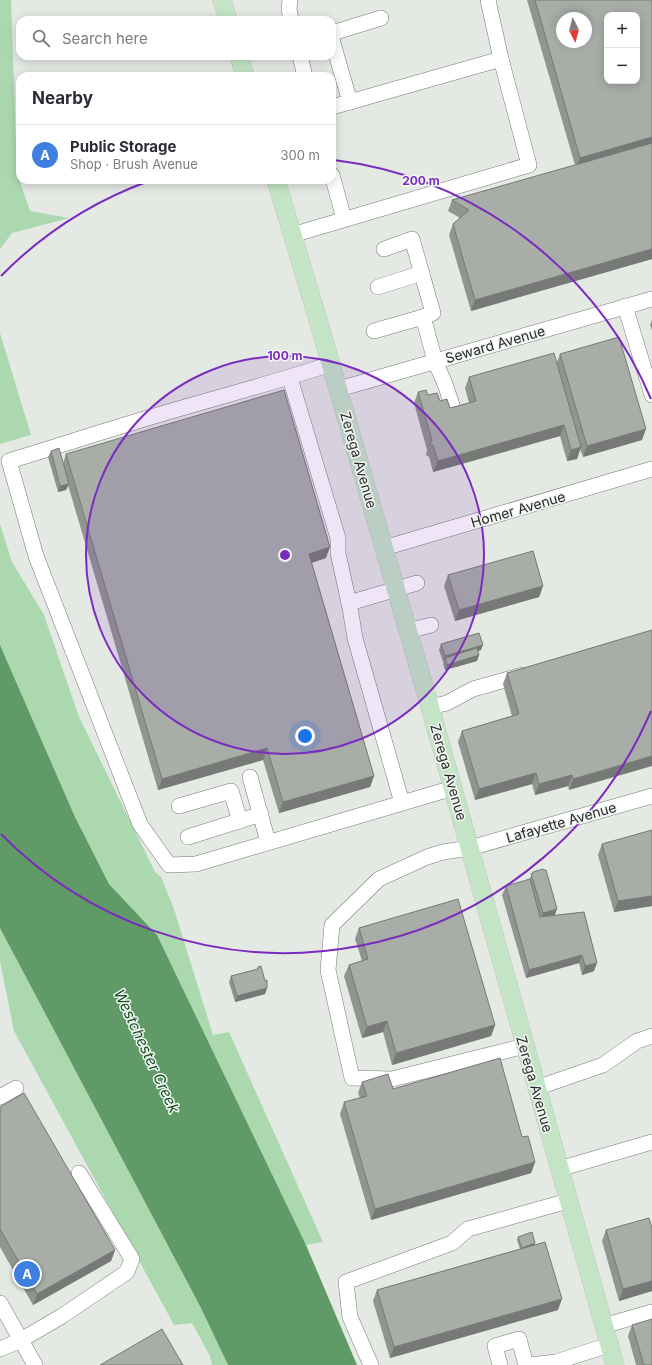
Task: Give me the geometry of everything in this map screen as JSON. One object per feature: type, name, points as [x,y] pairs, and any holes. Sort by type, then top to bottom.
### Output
[{"type":"main road","points":[[222,0],[227,16]]},
{"type":"main road","points":[[240,60],[244,72]]},
{"type":"main road","name":"Zerega Avenue","points":[[277,184],[339,389],[430,707],[524,1046],[615,1365]]},
{"type":"street","points":[[290,0],[290,16]]},
{"type":"street","points":[[292,235],[529,165],[501,59],[488,0]]},
{"type":"street","points":[[336,31],[381,18]]},
{"type":"street","points":[[336,54],[350,102]]},
{"type":"street","points":[[336,106],[501,59]]},
{"type":"street","points":[[301,60],[304,72]]},
{"type":"street","points":[[334,184],[344,219]]},
{"type":"street","points":[[374,330],[433,313],[412,239],[384,248]]},
{"type":"street","points":[[378,286],[422,273]]},
{"type":"street","name":"Seward Avenue","points":[[339,389],[652,299]]},
{"type":"street","points":[[625,306],[652,395]]},
{"type":"street","points":[[423,317],[435,361],[445,384],[455,414]]},
{"type":"street","points":[[331,364],[290,378],[128,424],[9,461],[36,556],[140,824],[169,865],[196,864],[453,788]]},
{"type":"street","points":[[290,378],[338,538],[338,552],[355,638],[402,802]]},
{"type":"street","name":"Homer Avenue","points":[[384,548],[652,469]]},
{"type":"street","points":[[349,603],[417,583]]},
{"type":"street","points":[[408,631],[431,625]]},
{"type":"street","points":[[430,707],[446,703],[472,689],[540,670]]},
{"type":"street","points":[[250,777],[268,842]]},
{"type":"street","points":[[179,806],[231,791],[240,821]]},
{"type":"street","name":"Lafayette Avenue","points":[[524,1046],[392,1079],[352,1078],[328,970],[332,925],[379,879],[427,857],[443,852],[470,848],[652,796]]},
{"type":"street","points":[[188,837],[261,814]]},
{"type":"street","points":[[536,1088],[603,1065],[637,1041],[652,1036]]},
{"type":"street","points":[[0,1097],[16,1088]]},
{"type":"street","points":[[559,1169],[652,1142]]},
{"type":"street","points":[[0,1349],[21,1340],[60,1317],[126,1272],[132,1260],[79,1172]]},
{"type":"street","points":[[370,1365],[350,1317],[346,1282],[452,1243],[468,1229],[568,1201]]},
{"type":"street","points":[[0,1303],[35,1365]]},
{"type":"street","points":[[603,1326],[652,1312]]},
{"type":"street","points":[[500,1365],[495,1346],[519,1340],[526,1365]]},
{"type":"street","points":[[530,1365],[557,1363],[609,1345]]},
{"type":"shaded area","points":[[0,0],[11,0],[16,184],[21,184],[30,211],[69,218],[12,233],[0,249]]},
{"type":"shaded area","points":[[0,333],[31,435],[0,444]]},
{"type":"shaded area","points":[[0,524],[12,562],[44,615],[79,717],[155,872],[161,877],[174,909],[213,1035],[229,1032],[323,1242],[306,1245],[157,935],[109,884],[75,817],[0,645]]},
{"type":"shaded area","points":[[0,928],[201,1308],[228,1365],[212,1365],[210,1356],[192,1323],[174,1325],[14,1031],[0,961]]},
{"type":"water","name":"Westchester Creek","points":[[0,645],[75,817],[109,884],[157,935],[306,1245],[357,1365],[228,1365],[201,1308],[0,928]]},
{"type":"building","points":[[535,0],[652,0],[652,137],[580,158]]},
{"type":"building","points":[[652,143],[652,249],[475,300],[453,224],[469,210],[452,200]]},
{"type":"building","points":[[619,337],[646,429],[587,446],[560,354]]},
{"type":"building","points":[[554,353],[581,447],[571,450],[564,425],[438,461],[433,445],[430,444],[432,440],[418,392],[426,390],[428,395],[437,393],[440,401],[447,399],[450,408],[476,401],[469,377]]},
{"type":"building","points":[[284,390],[330,547],[309,554],[374,776],[283,802],[267,748],[162,779],[66,454]]},
{"type":"building","points":[[59,448],[69,484],[60,486],[51,451]]},
{"type":"building","points":[[533,551],[543,586],[459,610],[448,575]]},
{"type":"building","points":[[652,630],[652,756],[573,779],[572,775],[539,784],[536,773],[479,789],[462,731],[519,714],[507,673]]},
{"type":"building","points":[[479,633],[483,645],[445,656],[441,644]]},
{"type":"building","points":[[477,648],[479,655],[447,665],[445,658]]},
{"type":"building","points":[[652,830],[652,896],[618,901],[602,844]]},
{"type":"building","points":[[543,869],[546,870],[557,909],[543,913],[531,874]]},
{"type":"building","points":[[530,879],[540,917],[584,912],[597,963],[585,966],[582,955],[529,970],[506,886]]},
{"type":"building","points":[[458,899],[495,1025],[396,1053],[387,1021],[367,1027],[349,965],[368,959],[359,928]]},
{"type":"building","points":[[261,966],[265,981],[267,980],[267,988],[237,996],[231,976],[258,969],[258,967]]},
{"type":"building","points":[[500,1058],[522,1137],[528,1136],[535,1162],[375,1209],[344,1102],[367,1096],[362,1082],[388,1074],[393,1089]]},
{"type":"building","points":[[24,1093],[115,1250],[37,1294],[0,1229],[0,1107]]},
{"type":"building","points":[[649,1218],[652,1228],[652,1281],[623,1289],[606,1230]]},
{"type":"building","points":[[532,1232],[535,1243],[522,1248],[518,1237]]},
{"type":"building","points":[[545,1242],[562,1299],[394,1347],[377,1290]]},
{"type":"building","points":[[652,1319],[652,1365],[644,1365],[632,1325]]},
{"type":"building","points":[[162,1329],[183,1365],[100,1365]]},
{"type":"place","name":"Public Storage","points":[[27,1274]]}]
